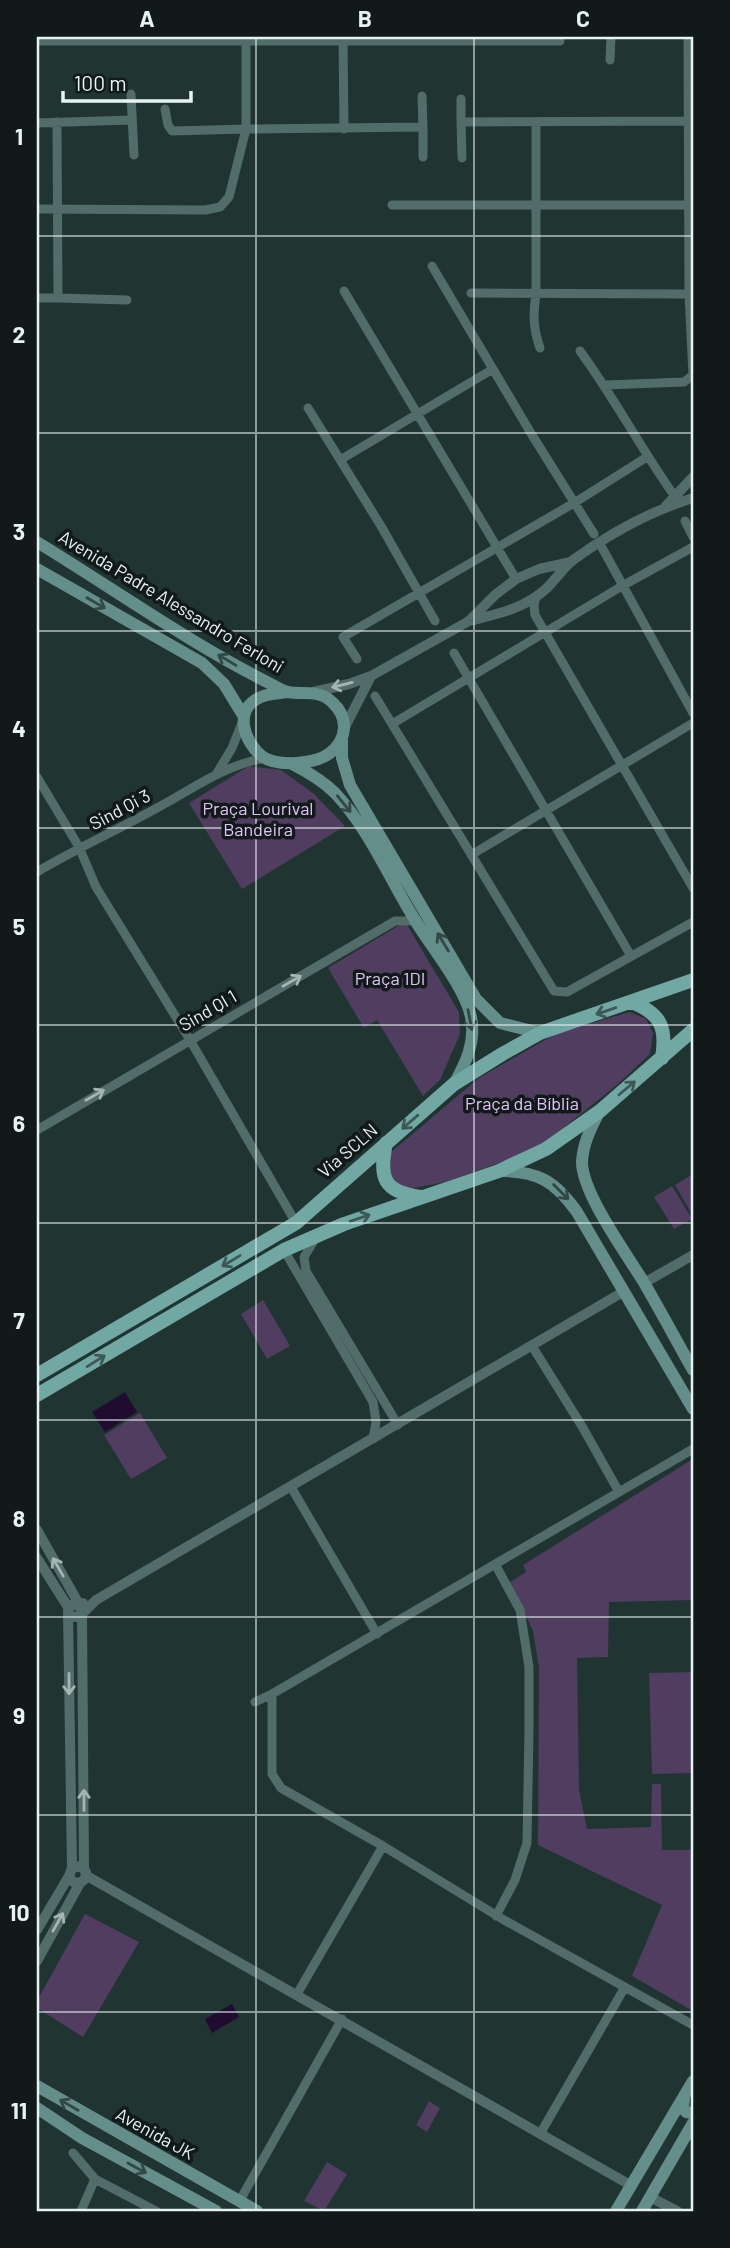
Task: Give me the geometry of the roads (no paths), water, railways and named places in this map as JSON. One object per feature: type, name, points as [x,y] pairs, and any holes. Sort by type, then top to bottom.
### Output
[{"type":"main road","name":"Avenida Padre Alessandro Ferloni","points":[[37,542],[234,665],[287,692]]},
{"type":"main road","name":"Avenida Padre Alessandro Ferloni","points":[[37,569],[202,663],[224,684],[242,719]]},
{"type":"main road","points":[[454,1084],[471,1046],[471,1017],[463,997],[415,921],[357,820],[334,791],[312,774],[290,763],[265,758],[248,737],[242,719],[248,707],[260,697],[287,692],[313,692],[332,701],[341,713],[344,734],[342,758],[350,785],[476,999],[499,1023],[540,1033]]},
{"type":"main road","points":[[290,763],[311,761],[329,754],[344,734]]},
{"type":"main road","name":"Via SCLN","points":[[37,1375],[296,1223],[454,1084],[540,1033],[693,980]]},
{"type":"main road","points":[[631,1002],[653,1013],[662,1027],[665,1042],[662,1058]]},
{"type":"main road","points":[[37,1395],[284,1250],[344,1224],[499,1171],[546,1149],[600,1111],[693,1030]]},
{"type":"main road","points":[[600,1111],[588,1133],[582,1164],[585,1179],[693,1370]]},
{"type":"main road","points":[[386,1143],[382,1165],[387,1182],[395,1190],[421,1197]]},
{"type":"main road","points":[[499,1171],[529,1173],[552,1184],[565,1195],[578,1212],[693,1409]]},
{"type":"main road","points":[[599,1251],[603,1243],[617,1239]]},
{"type":"main road","points":[[644,1326],[652,1335],[657,1335],[662,1331],[663,1318]]},
{"type":"main road","points":[[616,2211],[693,2081]]},
{"type":"main road","points":[[38,2087],[42,2097],[37,2105],[82,2137],[216,2211]]},
{"type":"main road","name":"Avenida JK","points":[[38,2087],[257,2211]]},
{"type":"main road","points":[[684,2099],[683,2108],[686,2112],[693,2113]]},
{"type":"main road","points":[[642,2211],[693,2123]]},
{"type":"main road","points":[[654,2148],[660,2146],[667,2151],[668,2164]]},
{"type":"street","points":[[610,60],[611,37]]},
{"type":"street","points":[[606,385],[684,382],[693,375],[689,295],[691,205],[688,37]]},
{"type":"street","points":[[37,209],[205,210],[220,207],[229,197],[246,129],[246,39]]},
{"type":"street","points":[[343,39],[344,129]]},
{"type":"street","points":[[37,41],[560,41]]},
{"type":"street","points":[[131,94],[134,155]]},
{"type":"street","points":[[422,96],[423,157]]},
{"type":"street","points":[[461,99],[461,158]]},
{"type":"street","points":[[165,109],[172,131],[423,127]]},
{"type":"street","points":[[37,123],[132,120]]},
{"type":"street","points":[[461,122],[690,121]]},
{"type":"street","points":[[57,122],[58,298]]},
{"type":"street","points":[[536,122],[536,294],[533,329],[540,348]]},
{"type":"street","points":[[392,205],[691,205]]},
{"type":"street","points":[[432,266],[597,539],[693,713]]},
{"type":"street","points":[[344,291],[516,579]]},
{"type":"street","points":[[471,293],[689,295]]},
{"type":"street","points":[[37,298],[127,300]]},
{"type":"street","points":[[580,351],[606,385],[647,457],[671,491]]},
{"type":"street","points":[[340,460],[493,369]]},
{"type":"street","points":[[308,408],[435,621]]},
{"type":"street","points":[[357,659],[343,637],[574,503],[647,457]]},
{"type":"street","points":[[665,507],[693,477]]},
{"type":"street","points":[[468,621],[519,608],[548,587],[597,539],[665,507],[693,498]]},
{"type":"street","points":[[685,521],[693,537]]},
{"type":"street","points":[[392,724],[622,586],[693,547]]},
{"type":"street","points":[[313,692],[371,676],[468,621],[516,579],[539,569],[571,562]]},
{"type":"street","points":[[539,569],[548,587]]},
{"type":"street","points":[[495,595],[499,608],[507,612]]},
{"type":"street","points":[[535,615],[536,597]]},
{"type":"street","points":[[519,608],[535,615],[693,888]]},
{"type":"street","points":[[454,653],[631,956]]},
{"type":"street","points":[[344,734],[371,676]]},
{"type":"street","points":[[375,696],[554,991],[567,992],[693,922]]},
{"type":"street","points":[[221,769],[242,719]]},
{"type":"street","points":[[471,855],[693,723]]},
{"type":"street","points":[[221,769],[265,758]]},
{"type":"street","name":"Sind Qi 3","points":[[37,872],[79,847],[97,841],[190,791],[221,769]]},
{"type":"street","points":[[37,777],[79,847],[96,887],[190,1040],[296,1223]]},
{"type":"street","points":[[405,903],[395,921],[415,921]]},
{"type":"street","name":"Sind QI 1","points":[[37,1130],[395,921]]},
{"type":"street","points":[[317,1236],[304,1257],[306,1271],[398,1425]]},
{"type":"street","points":[[284,1250],[373,1402],[376,1422],[373,1440]]},
{"type":"street","points":[[644,1283],[693,1255]]},
{"type":"street","points":[[75,1610],[373,1440],[623,1292]]},
{"type":"street","points":[[532,1346],[583,1427],[619,1492]]},
{"type":"street","points":[[255,1702],[377,1634],[693,1449]]},
{"type":"street","points":[[292,1487],[377,1634]]},
{"type":"street","points":[[37,1530],[75,1610],[84,1876],[37,1961]]},
{"type":"street","points":[[37,1558],[75,1610],[70,1872],[73,1882],[84,1876]]},
{"type":"street","points":[[495,1564],[520,1610],[529,1667],[527,1843],[515,1880],[496,1916]]},
{"type":"street","points":[[272,1694],[272,1774],[274,1781],[281,1788],[383,1846],[496,1916],[693,2025]]},
{"type":"street","points":[[297,1994],[383,1846]]},
{"type":"street","points":[[37,1930],[70,1872],[78,1865],[84,1876],[342,2019],[632,2186]]},
{"type":"street","points":[[540,2134],[625,1987]]},
{"type":"street","points":[[239,2202],[342,2019]]},
{"type":"street","points":[[73,2153],[95,2179],[156,2211]]},
{"type":"street","points":[[81,2211],[95,2179]]},
{"type":"street","points":[[650,2197],[677,2211]]},
{"type":"park label","name":"Praça Lourival Bandeira","points":[[258,819]]},
{"type":"park label","name":"Praça 1DI","points":[[390,979]]},
{"type":"park label","name":"Praça da Bíblia","points":[[522,1104]]}]
